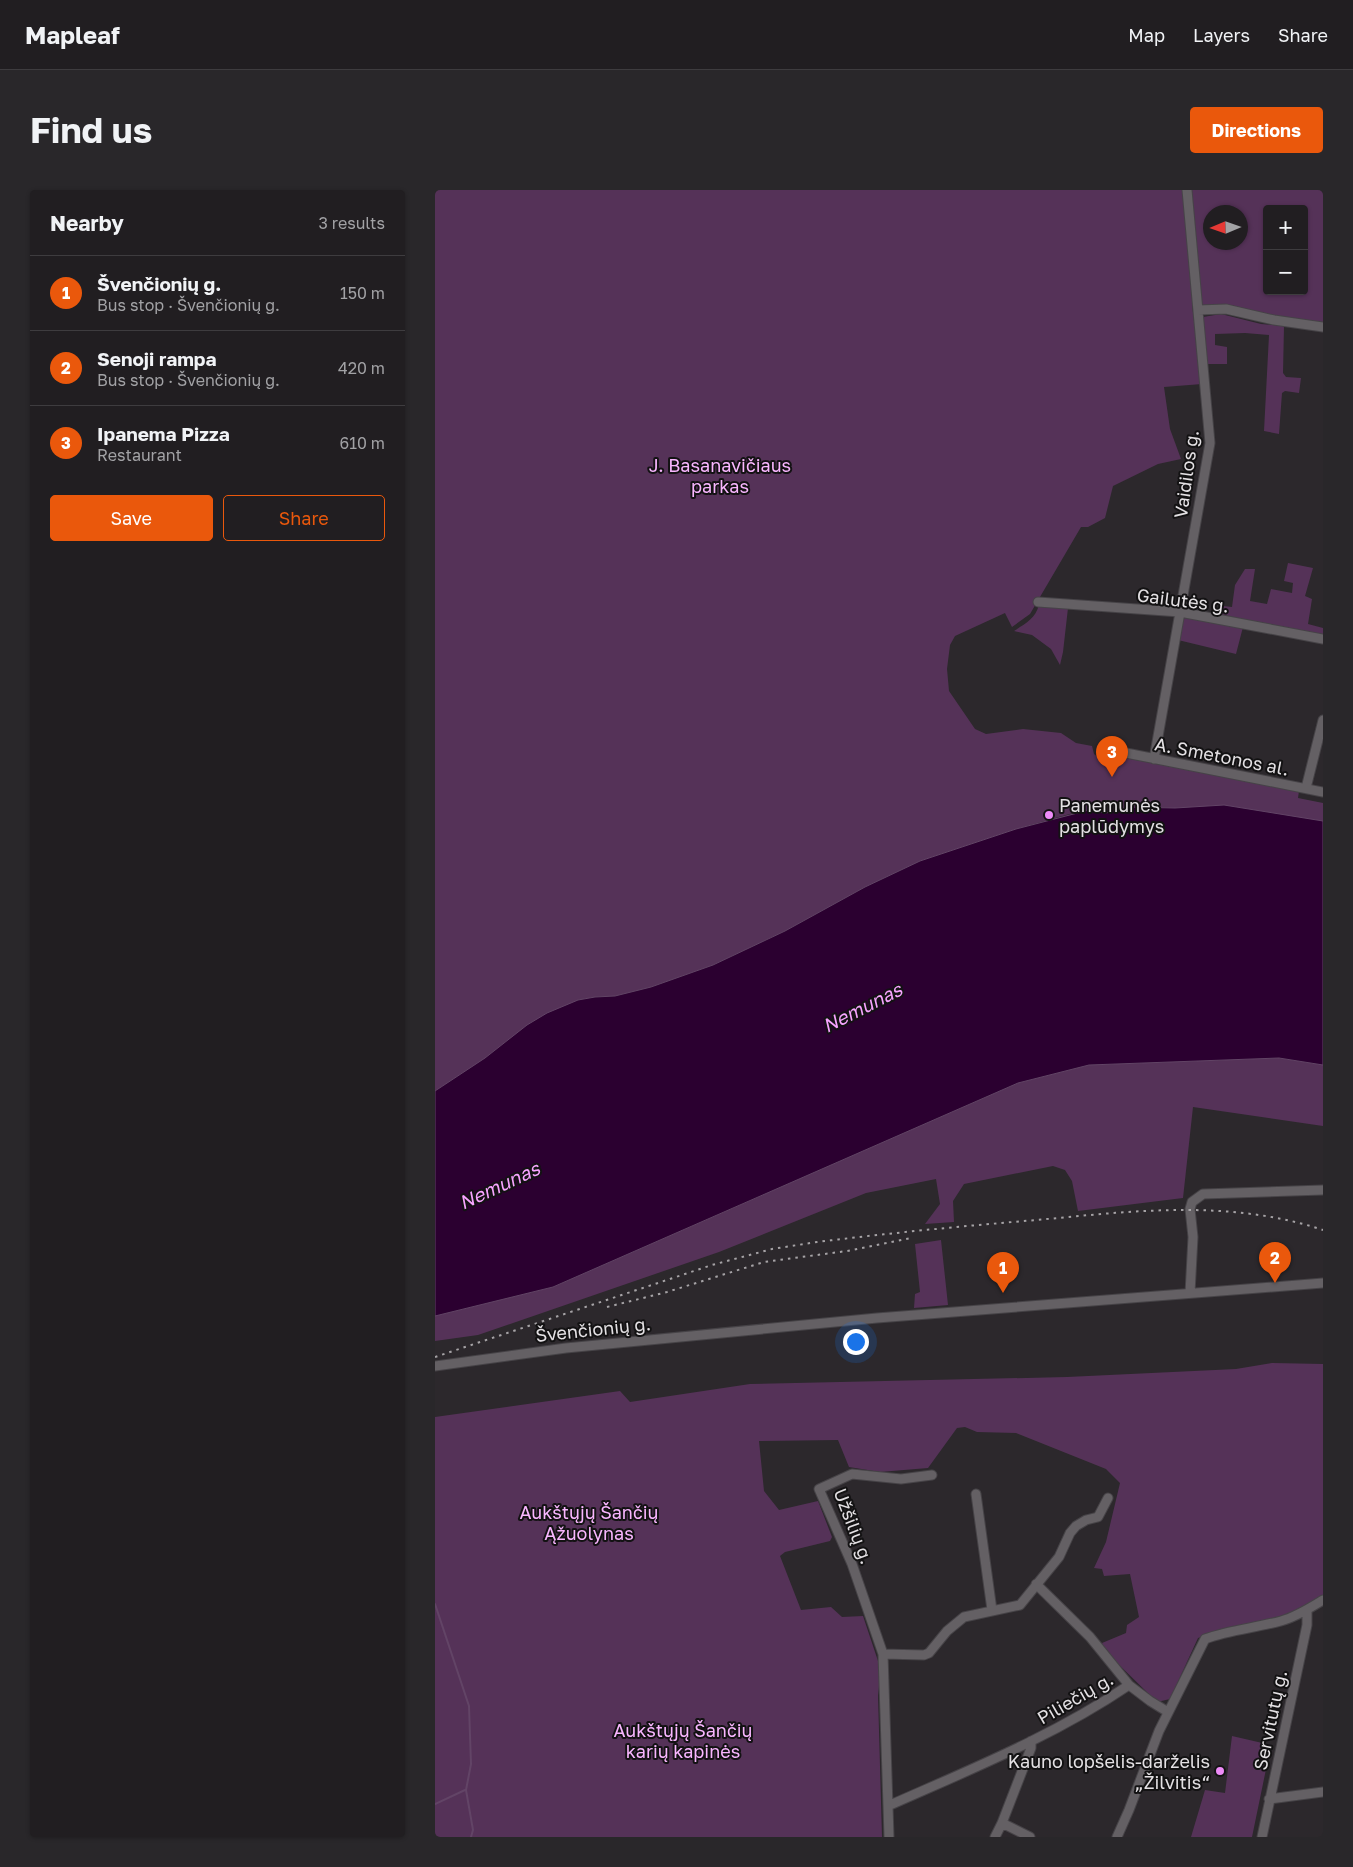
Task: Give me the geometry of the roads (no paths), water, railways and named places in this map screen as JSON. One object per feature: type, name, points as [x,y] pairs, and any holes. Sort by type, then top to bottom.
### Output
[{"type":"street","name":"Vaidilos g.","points":[[1154,759],[1211,444],[1187,190]]},
{"type":"street","points":[[1198,310],[1226,309],[1274,320],[1323,327]]},
{"type":"street","name":"Gailutės g.","points":[[1038,602],[1180,612],[1323,639]]},
{"type":"street","points":[[1306,788],[1323,720]]},
{"type":"street","name":"A. Smetonos al.","points":[[1115,751],[1323,792]]},
{"type":"street","points":[[1190,1293],[1193,1237],[1190,1209],[1193,1202],[1203,1194],[1323,1190]]},
{"type":"street","name":"Švenčionių g.","points":[[435,1366],[566,1348],[921,1314],[1323,1283]]},
{"type":"street","name":"Užšilių g.","points":[[888,1806],[883,1654],[846,1550],[819,1490],[852,1474],[901,1479],[932,1475]]},
{"type":"street","points":[[976,1494],[992,1610]]},
{"type":"street","points":[[883,1654],[924,1655],[929,1653],[957,1622],[964,1617],[1020,1605],[1059,1557],[1070,1533],[1086,1520],[1097,1517],[1108,1498]]},
{"type":"street","points":[[1037,1584],[1090,1636],[1129,1686]]},
{"type":"street","points":[[1117,1837],[1159,1731],[1205,1640],[1220,1634],[1282,1620],[1307,1610],[1323,1600]]},
{"type":"street","name":"Servitutų g.","points":[[1262,1837],[1307,1625],[1307,1610]]},
{"type":"street","name":"Piliečių g.","points":[[888,1806],[1031,1741],[1129,1686],[1168,1712]]},
{"type":"street","points":[[995,1837],[1031,1748],[1031,1741]]},
{"type":"street","points":[[1269,1799],[1323,1792]]},
{"type":"street","points":[[888,1806],[889,1837]]},
{"type":"street","points":[[1002,1823],[1030,1837]]},
{"type":"water","name":"Nemunas","points":[[1224,805],[1323,821],[1323,1065],[1279,1058],[1089,1065],[1018,1083],[553,1287],[435,1316],[435,1091],[485,1058],[527,1025],[547,1013],[578,1000],[615,996],[651,987],[713,965],[785,931],[865,887],[920,861],[1016,829],[1089,810],[1106,813],[1127,807],[1175,808]]},
{"type":"waterway","points":[[435,1604],[469,1706],[471,1764],[466,1790],[473,1830],[471,1837]]},
{"type":"waterway","points":[[435,1804],[465,1790]]},
{"type":"railway","points":[[435,1357],[712,1265],[772,1249],[817,1242],[1109,1213],[1181,1210],[1252,1214],[1288,1220],[1323,1230]]},
{"type":"railway","points":[[607,1307],[667,1292],[764,1262],[847,1251],[911,1238]]},
{"type":"place","name":"Ipanema Pizza","points":[[1112,777]]},
{"type":"place","name":"Panemunės paplūdymys","points":[[1049,815]]},
{"type":"place","name":"Senoji rampa","points":[[1275,1283]]},
{"type":"place","name":"Švenčionių g.","points":[[1003,1293]]},
{"type":"place","name":"Kauno lopšelis-darželis „Žilvitis“","points":[[1220,1771]]},
{"type":"park label","name":"J. Basanavičiaus parkas","points":[[720,475]]},
{"type":"park label","name":"Aukštųjų Šančių Ąžuolynas","points":[[589,1522]]},
{"type":"park label","name":"Aukštųjų Šančių karių kapinės","points":[[683,1740]]}]
